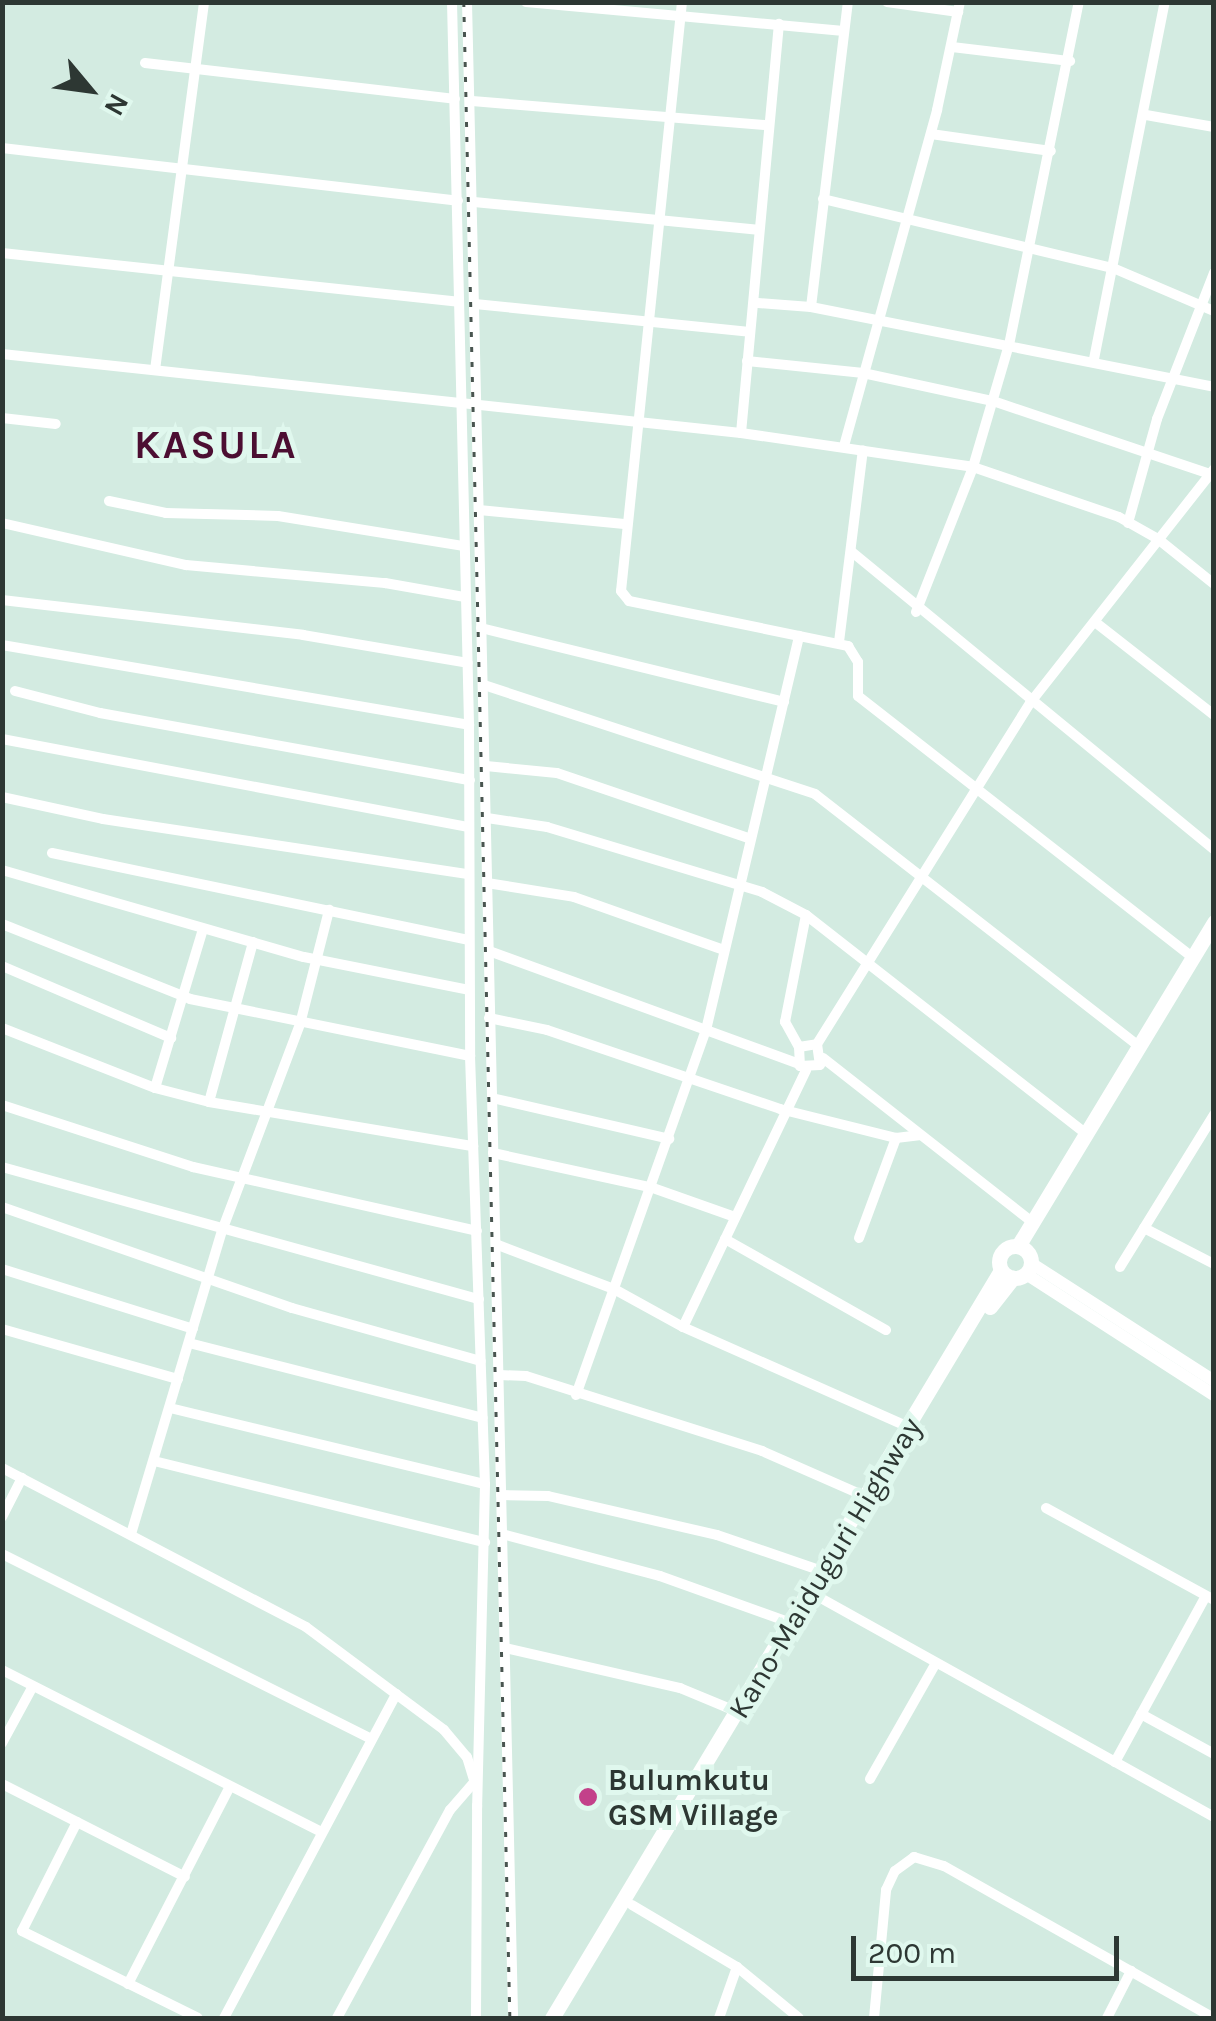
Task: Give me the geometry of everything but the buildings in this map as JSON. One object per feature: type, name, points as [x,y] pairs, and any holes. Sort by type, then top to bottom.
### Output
[{"type":"highway","name":"Kano-Maiduguri Highway","points":[[552,2018],[868,1497],[888,1471],[910,1427],[1019,1264],[1032,1222],[1214,922]]},
{"type":"highway","name":"Kano-Maiduguri Highway","points":[[564,2018],[888,1471],[1019,1264],[1214,939]]},
{"type":"street","points":[[155,370],[204,2]]},
{"type":"street","points":[[452,2],[458,201],[458,404],[470,780],[470,1056],[485,1484],[476,2018]]},
{"type":"street","points":[[467,2],[513,2018]]},
{"type":"street","points":[[526,2],[681,8],[844,31]]},
{"type":"street","points":[[812,306],[848,2]]},
{"type":"street","points":[[844,446],[930,134],[959,7],[886,2]]},
{"type":"street","points":[[916,612],[973,467],[1009,344],[1070,61],[1079,2]]},
{"type":"street","points":[[1094,359],[1146,115],[1165,2]]},
{"type":"street","points":[[681,8],[634,423],[621,592],[630,601],[839,642],[856,653],[858,696],[1192,957]]},
{"type":"street","points":[[741,434],[750,332],[758,304],[758,230],[779,24]]},
{"type":"street","points":[[952,47],[1070,61]]},
{"type":"street","points":[[145,63],[455,99]]},
{"type":"street","points":[[472,100],[767,125]]},
{"type":"street","points":[[1146,115],[1214,127]]},
{"type":"street","points":[[930,134],[1051,151]]},
{"type":"street","points":[[2,148],[179,172],[458,201]]},
{"type":"street","points":[[823,199],[908,216],[1113,268],[1214,312]]},
{"type":"street","points":[[474,202],[758,230]]},
{"type":"street","points":[[2,253],[458,302]]},
{"type":"street","points":[[1128,522],[1172,378],[1214,273]]},
{"type":"street","points":[[474,304],[646,317],[750,332]]},
{"type":"street","points":[[758,304],[812,306],[1094,359],[1214,388]]},
{"type":"street","points":[[2,354],[741,434],[973,467],[1128,522],[1158,538],[1214,584]]},
{"type":"street","points":[[747,361],[863,373],[992,401],[1212,472],[1030,703],[818,1044]]},
{"type":"street","points":[[2,418],[56,424]]},
{"type":"street","points":[[839,642],[863,450]]},
{"type":"street","points":[[109,501],[166,513],[278,516],[462,546]]},
{"type":"street","points":[[479,510],[624,524]]},
{"type":"street","points":[[2,523],[186,566],[386,583],[464,597]]},
{"type":"street","points":[[852,552],[916,612],[1214,849]]},
{"type":"street","points":[[2,600],[303,635],[468,664]]},
{"type":"street","points":[[1095,622],[1214,715]]},
{"type":"street","points":[[482,628],[784,702]]},
{"type":"street","points":[[576,1395],[706,1030],[748,838],[799,636]]},
{"type":"street","points":[[2,645],[469,725]]},
{"type":"street","points":[[484,685],[815,794],[1139,1046]]},
{"type":"street","points":[[15,690],[100,712],[470,780]]},
{"type":"street","points":[[2,739],[469,827]]},
{"type":"street","points":[[486,766],[557,773],[748,838]]},
{"type":"street","points":[[2,797],[103,819],[468,874]]},
{"type":"street","points":[[488,818],[547,827],[738,886],[806,914],[1086,1134]]},
{"type":"street","points":[[52,853],[468,940]]},
{"type":"street","points":[[2,870],[320,960],[469,990]]},
{"type":"street","points":[[487,882],[574,897],[724,950]]},
{"type":"street","points":[[131,1534],[223,1228],[269,1116],[300,1024],[320,960],[330,910]]},
{"type":"street","points":[[683,1327],[788,1107],[802,1066],[799,1047],[784,1022],[806,914]]},
{"type":"street","points":[[2,924],[184,996],[300,1024],[470,1056]]},
{"type":"street","points":[[154,1088],[204,929]]},
{"type":"street","points":[[209,1102],[253,942]]},
{"type":"street","points":[[490,951],[802,1066],[823,1058]]},
{"type":"street","points":[[2,966],[171,1038]]},
{"type":"street","points":[[490,1018],[547,1030],[690,1082],[896,1138],[919,1135]]},
{"type":"street","points":[[2,1028],[154,1088],[209,1102],[269,1116],[473,1146]]},
{"type":"street","points":[[799,1047],[818,1044]]},
{"type":"street","points":[[818,1044],[823,1058],[1032,1222]]},
{"type":"street","points":[[492,1098],[669,1139]]},
{"type":"street","points":[[2,1105],[242,1180],[478,1232]]},
{"type":"street","points":[[1120,1266],[1214,1115]]},
{"type":"street","points":[[859,1238],[896,1138]]},
{"type":"street","points":[[493,1153],[652,1188],[735,1217]]},
{"type":"street","points":[[2,1167],[479,1298]]},
{"type":"street","points":[[2,1207],[210,1276],[292,1308],[481,1361]]},
{"type":"street","points":[[1144,1228],[1214,1264]]},
{"type":"street","points":[[725,1238],[886,1330]]},
{"type":"street","points":[[498,1245],[614,1289],[683,1327],[910,1427]]},
{"type":"street","points":[[1019,1264],[1214,1381]]},
{"type":"street","points":[[1019,1264],[1214,1395]]},
{"type":"street","points":[[2,1269],[193,1329]]},
{"type":"street","points":[[2,1330],[178,1378]]},
{"type":"street","points":[[189,1343],[483,1418]]},
{"type":"street","points":[[499,1376],[526,1376],[762,1451],[868,1497]]},
{"type":"street","points":[[170,1408],[485,1484]]},
{"type":"street","points":[[154,1461],[485,1542]]},
{"type":"street","points":[[2,1468],[306,1627],[454,1741],[474,1781],[477,1808]]},
{"type":"street","points":[[2,1517],[22,1478]]},
{"type":"street","points":[[501,1495],[548,1496],[717,1535],[823,1572]]},
{"type":"street","points":[[1046,1508],[1210,1598],[1115,1762]]},
{"type":"street","points":[[502,1534],[660,1576],[792,1623]]},
{"type":"street","points":[[2,1554],[370,1738]]},
{"type":"street","points":[[817,1596],[1214,1817]]},
{"type":"street","points":[[505,1648],[680,1688],[738,1712]]},
{"type":"street","points":[[870,1779],[936,1663]]},
{"type":"street","points":[[2,1670],[319,1831]]},
{"type":"street","points":[[2,1743],[32,1688]]},
{"type":"street","points":[[224,2018],[319,1831],[396,1694]]},
{"type":"street","points":[[1141,1714],[1214,1754]]},
{"type":"street","points":[[337,2018],[450,1810],[474,1781]]},
{"type":"street","points":[[2,1784],[185,1877]]},
{"type":"street","points":[[128,1984],[230,1788]]},
{"type":"street","points":[[77,1822],[22,1930],[198,2018]]},
{"type":"street","points":[[874,2018],[886,1890],[896,1870],[914,1856],[944,1866],[1214,2018]]},
{"type":"street","points":[[632,1906],[736,1967],[799,2018]]},
{"type":"street","points":[[718,2018],[736,1967]]},
{"type":"street","points":[[1108,2018],[1131,1972]]},
{"type":"railway","points":[[464,2],[510,2018]]},
{"type":"place","name":"Bulumkutu GSM Village","points":[[588,1797]]},
{"type":"district","name":"KASULA","points":[[216,445]]}]
